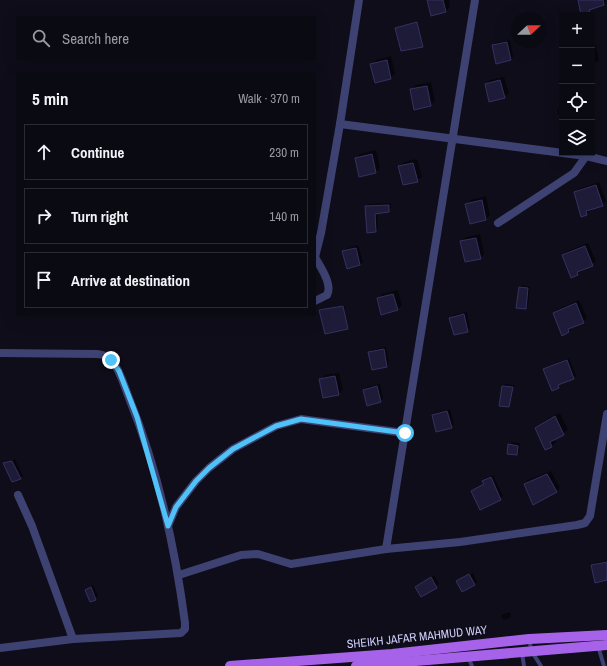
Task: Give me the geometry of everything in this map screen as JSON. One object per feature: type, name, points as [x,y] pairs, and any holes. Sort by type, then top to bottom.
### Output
[{"type":"main road","name":"SHEIKH JAFAR MAHMUD WAY","points":[[230,666],[392,654],[529,639],[607,635]]},
{"type":"main road","name":"SHEIKH JAFAR MAHMUD WAY","points":[[356,666],[399,664],[603,646]]},
{"type":"street","points":[[316,253],[321,233],[340,124],[359,0]]},
{"type":"street","points":[[386,550],[475,0]]},
{"type":"street","points":[[340,124],[559,153]]},
{"type":"street","points":[[498,223],[574,173],[586,156],[607,161]]},
{"type":"street","points":[[316,259],[328,282],[328,290],[326,296],[316,301]]},
{"type":"street","points":[[0,353],[106,355],[119,371],[137,417],[168,526],[179,574],[186,623],[185,629],[181,633],[73,639],[0,648]]},
{"type":"street","points":[[179,574],[241,554],[258,554],[291,564],[386,550],[460,542],[585,523],[590,516],[607,414]]},
{"type":"street","points":[[168,526],[176,507],[192,486],[209,468],[233,449],[276,426],[301,419],[405,433]]},
{"type":"street","points":[[18,496],[32,526],[73,639]]},
{"type":"lane","points":[[524,666],[529,639]]},
{"type":"lane","points":[[603,646],[604,666]]},
{"type":"lane","points":[[527,652],[541,666]]},
{"type":"lane","points":[[468,657],[472,666]]},
{"type":"building","points":[[427,0],[443,0],[446,12],[431,16]]},
{"type":"building","points":[[578,0],[603,0],[604,5],[589,10],[590,12],[580,12]]},
{"type":"building","points":[[417,22],[423,47],[401,51],[395,28]]},
{"type":"building","points":[[507,42],[511,60],[496,64],[492,45]]},
{"type":"building","points":[[387,60],[391,79],[375,83],[370,64]]},
{"type":"building","points":[[500,80],[505,98],[489,102],[485,84]]},
{"type":"building","points":[[427,86],[431,106],[414,110],[410,89]]},
{"type":"building","points":[[372,154],[376,173],[359,177],[355,158]]},
{"type":"building","points":[[413,163],[418,182],[403,185],[398,166]]},
{"type":"building","points":[[596,185],[603,206],[586,211],[587,215],[581,217],[574,192]]},
{"type":"building","points":[[482,200],[486,220],[470,224],[465,204]]},
{"type":"building","points":[[389,205],[389,212],[375,214],[376,232],[367,233],[365,206]]},
{"type":"building","points":[[476,238],[481,259],[465,262],[460,241]]},
{"type":"building","points":[[585,246],[593,266],[577,272],[578,275],[571,278],[562,255]]},
{"type":"building","points":[[356,248],[360,265],[347,269],[342,251]]},
{"type":"building","points":[[519,287],[528,288],[526,309],[516,308]]},
{"type":"building","points":[[393,294],[398,310],[381,315],[377,298]]},
{"type":"building","points":[[576,303],[584,323],[568,329],[569,332],[562,336],[553,313]]},
{"type":"building","points":[[343,306],[348,329],[325,334],[319,310]]},
{"type":"building","points":[[464,314],[468,332],[454,335],[449,318]]},
{"type":"building","points":[[384,349],[387,367],[372,370],[368,352]]},
{"type":"building","points":[[567,360],[574,379],[558,385],[559,388],[552,391],[543,369]]},
{"type":"building","points":[[335,376],[339,395],[323,398],[319,379]]},
{"type":"building","points":[[377,386],[381,402],[367,406],[363,390]]},
{"type":"building","points":[[502,386],[513,387],[509,407],[499,406]]},
{"type":"building","points":[[447,411],[452,428],[436,432],[432,415]]},
{"type":"building","points":[[555,416],[564,435],[550,442],[552,447],[545,450],[535,428]]},
{"type":"building","points":[[508,444],[518,446],[517,455],[507,454]]},
{"type":"building","points":[[12,461],[21,479],[12,482],[3,463]]},
{"type":"building","points":[[547,474],[557,492],[533,505],[524,484]]},
{"type":"building","points":[[491,477],[501,500],[480,510],[471,491],[484,484],[482,481]]},
{"type":"building","points":[[607,562],[607,580],[595,583],[591,565]]},
{"type":"building","points":[[469,574],[475,585],[462,592],[456,581]]},
{"type":"building","points":[[431,577],[437,588],[421,597],[415,587]]},
{"type":"building","points":[[91,587],[96,600],[90,602],[85,590]]},
{"type":"route","points":[[111,360],[119,371],[137,417],[168,526],[176,507],[196,481],[209,468],[233,449],[253,436],[276,426],[294,419],[301,419],[405,433]]}]
